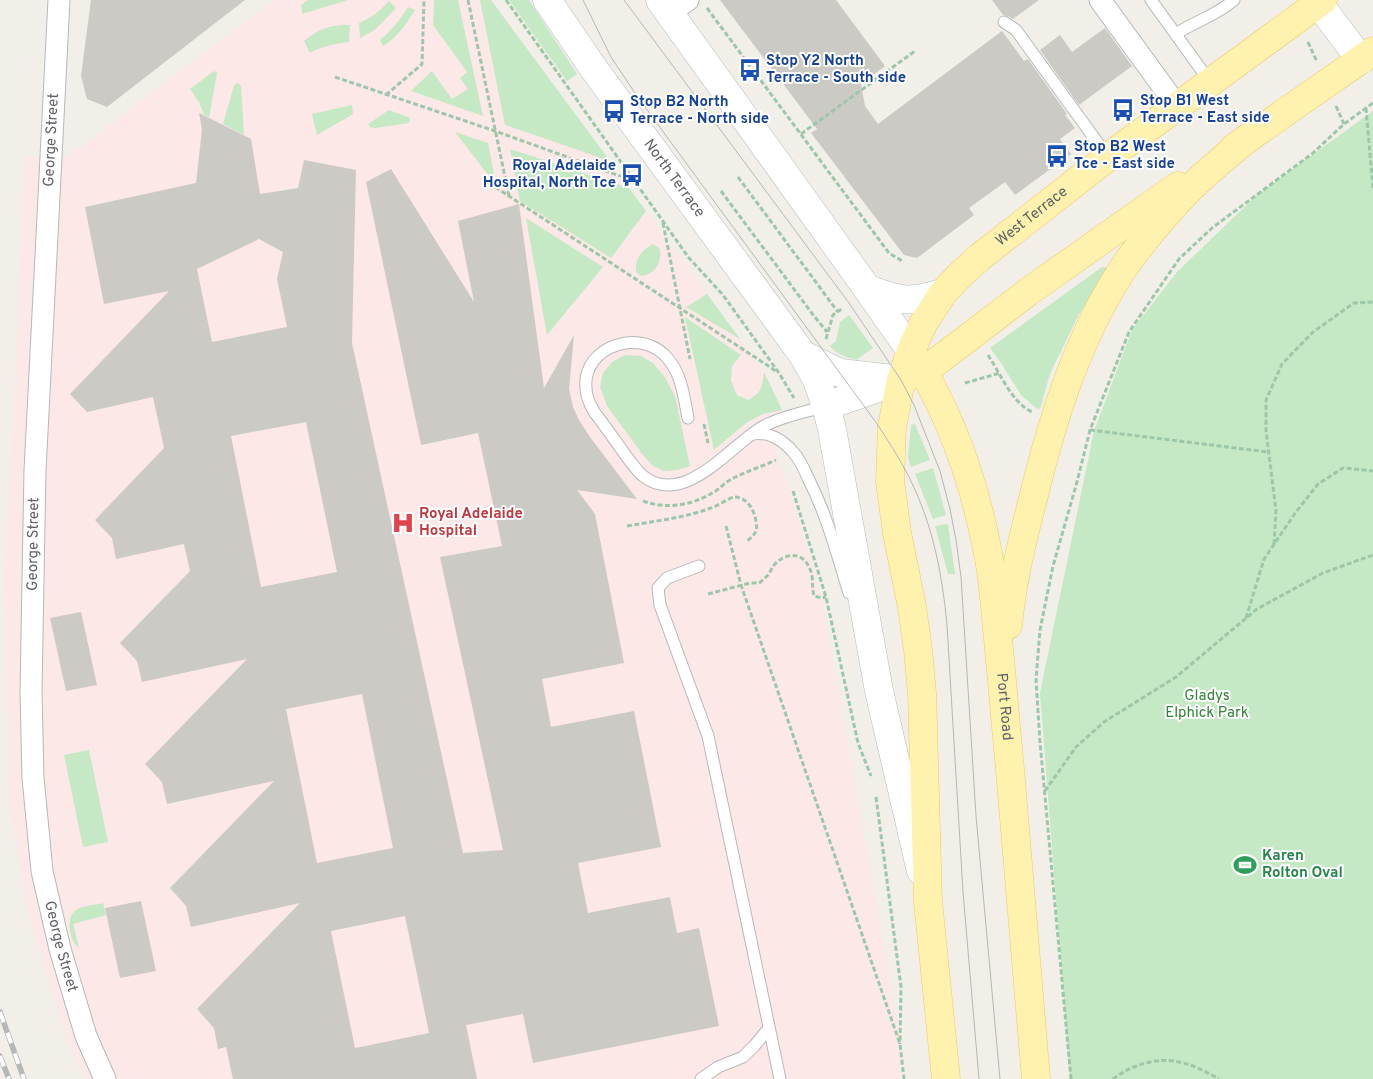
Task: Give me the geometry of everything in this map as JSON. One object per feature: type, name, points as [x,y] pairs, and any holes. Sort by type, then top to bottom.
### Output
[{"type":"main road","name":"North Terrace","points":[[548,0],[594,69],[803,356],[817,380],[826,406]]},
{"type":"main road","name":"West Terrace","points":[[911,367],[923,324],[943,293],[980,257],[1108,157],[1320,1]]},
{"type":"main road","points":[[928,902],[879,691],[832,429],[826,406],[911,367],[948,353],[1110,233],[1367,55],[1320,1]]},
{"type":"main road","points":[[681,5],[868,289],[911,367],[892,426],[890,481],[897,533],[912,607],[922,693],[928,902],[946,1079]]},
{"type":"main road","points":[[1004,701],[1007,634],[1020,550],[1039,472],[1054,421],[1067,382],[1082,347],[1107,295],[1130,259],[1150,233],[1199,180],[1248,138]]},
{"type":"main road","points":[[868,289],[903,300],[919,299],[943,293]]},
{"type":"main road","name":"North Terrace","points":[[803,356],[840,373],[911,367]]},
{"type":"main road","name":"Port Road","points":[[911,367],[946,416],[956,438],[966,466],[990,560],[1036,1079]]},
{"type":"street","name":"George Street","points":[[59,0],[35,471],[31,691],[33,778],[42,871],[60,949],[86,1036],[105,1079]]},
{"type":"street","points":[[1100,0],[1177,106]]},
{"type":"lane","points":[[1151,0],[1210,82]]},
{"type":"lane","points":[[1176,34],[1188,26],[1226,8],[1234,0]]},
{"type":"lane","points":[[1004,22],[1016,30],[1108,157]]},
{"type":"lane","points":[[688,418],[680,381],[674,367],[658,348],[634,342],[616,345],[597,357],[587,372],[586,387],[590,405],[595,413],[642,476],[654,482],[668,485],[688,481],[719,462],[764,426],[826,406]]},
{"type":"lane","points":[[752,434],[769,435],[790,448],[812,485],[828,522],[879,691]]},
{"type":"lane","points":[[699,566],[666,578],[658,588],[660,605],[708,736],[780,1079]]},
{"type":"lane","points":[[701,1079],[718,1067],[743,1057],[756,1045],[769,1028]]},
{"type":"path","points":[[386,95],[422,64],[424,0]]},
{"type":"path","points":[[468,0],[509,196]]},
{"type":"path","points":[[506,0],[689,258],[723,295],[779,373],[797,403]]},
{"type":"path","points":[[681,5],[800,134],[889,253],[904,262]]},
{"type":"path","points":[[800,134],[915,51]]},
{"type":"path","points":[[336,78],[495,131],[635,181]]},
{"type":"path","points":[[1071,1079],[1044,792],[1036,680],[1040,630],[1053,566],[1078,482],[1090,430],[1129,332],[1179,259],[1212,228],[1313,154],[1344,124],[1373,103]]},
{"type":"path","points":[[1366,108],[1373,189]]},
{"type":"path","points":[[738,176],[838,312]]},
{"type":"path","points":[[489,183],[779,373]]},
{"type":"path","points":[[721,191],[827,332]]},
{"type":"path","points":[[662,220],[692,366]]},
{"type":"path","points":[[1274,544],[1276,511],[1266,430],[1266,400],[1282,364],[1313,332],[1354,303],[1373,302]]},
{"type":"path","points":[[826,339],[834,315],[843,308]]},
{"type":"path","points":[[986,352],[1014,397],[1025,408],[1035,413]]},
{"type":"path","points":[[965,383],[1000,373]]},
{"type":"path","points":[[704,424],[708,443]]},
{"type":"path","points":[[1090,430],[1268,452]]},
{"type":"path","points":[[739,477],[778,459]]},
{"type":"path","points":[[1246,619],[1264,559],[1318,484],[1343,468],[1373,471]]},
{"type":"path","points":[[791,484],[826,597],[858,744],[874,784]]},
{"type":"path","points":[[627,526],[698,513],[720,505],[734,497],[745,501],[755,513],[756,533],[747,541]]},
{"type":"path","points":[[726,526],[741,585],[900,1044]]},
{"type":"path","points":[[708,594],[750,583],[759,583],[767,576],[776,563],[787,556],[798,555],[806,561],[812,576],[814,596],[826,597]]},
{"type":"path","points":[[1044,792],[1076,747],[1104,722],[1176,677],[1257,609],[1323,573],[1373,555]]},
{"type":"path","points":[[875,794],[901,987],[900,1044],[904,1079]]},
{"type":"path","points":[[1113,1079],[1132,1067],[1157,1061],[1182,1062],[1219,1079]]},
{"type":"shaded area","name":"Royal Adelaide Hospital","points":[[276,0],[491,0],[762,369],[782,410],[775,451],[783,470],[820,590],[900,1034],[902,1079],[86,1079],[66,1038],[26,904],[10,806],[4,574],[11,473],[25,158],[68,157]]},
{"type":"green space","points":[[308,0],[348,0],[302,14],[301,5]]},
{"type":"green space","points":[[434,0],[458,0],[483,116],[411,91],[432,71],[452,99],[468,89],[460,78],[467,72],[433,25]]},
{"type":"green space","points":[[480,0],[491,0],[610,161],[505,125]]},
{"type":"green space","points":[[509,0],[529,0],[577,74],[567,81]]},
{"type":"green space","points":[[389,1],[396,8],[376,29],[360,38],[359,23],[375,14]]},
{"type":"green space","points":[[408,7],[415,10],[397,34],[383,46],[380,40],[396,25]]},
{"type":"green space","points":[[350,25],[349,42],[324,47],[310,53],[304,41],[322,30]]},
{"type":"green space","points":[[214,71],[217,73],[209,117],[204,115],[199,102],[190,89]]},
{"type":"green space","points":[[238,83],[241,86],[244,135],[223,124],[234,85]]},
{"type":"green space","points":[[352,105],[353,114],[317,135],[312,114]]},
{"type":"green space","points":[[389,110],[410,118],[409,123],[375,128],[370,127],[368,124]]},
{"type":"green space","name":"Gladys Elphick Park","points":[[1373,111],[1373,1079],[1070,1079],[1040,693],[1094,431],[1132,330],[1177,272],[1257,195]]},
{"type":"green space","points":[[455,132],[488,143],[496,185]]},
{"type":"green space","points":[[510,149],[629,188],[646,211],[611,258],[520,201]]},
{"type":"green space","points":[[526,218],[603,267],[547,335]]},
{"type":"green space","points":[[653,244],[660,249],[659,263],[650,273],[641,276],[636,272],[638,259],[645,249]]},
{"type":"green space","points":[[1102,267],[1106,267],[1108,271],[1078,316],[1050,374],[1040,409],[1036,408],[1021,395],[990,348]]},
{"type":"green space","points":[[707,294],[740,339],[686,307]]},
{"type":"green space","points":[[849,315],[873,348],[856,360],[838,353],[830,346],[836,341],[840,322]]},
{"type":"green space","points":[[685,317],[741,355],[732,366],[731,381],[737,395],[748,400],[756,395],[762,386],[764,372],[782,410],[763,414],[746,423],[714,450]]},
{"type":"green space","points":[[625,355],[641,356],[653,363],[664,376],[675,396],[690,466],[678,470],[664,471],[653,466],[607,406],[600,387],[603,373],[612,362]]},
{"type":"green space","points":[[915,424],[930,460],[911,467],[908,458],[911,425]]},
{"type":"green space","points":[[933,468],[946,515],[933,519],[915,474]]},
{"type":"green space","points":[[948,524],[955,574],[948,574],[935,526]]},
{"type":"green space","points":[[89,750],[108,842],[83,847],[64,755]]},
{"type":"green space","points":[[103,903],[106,915],[73,924],[79,947],[76,946],[71,936],[69,925],[72,915],[82,907]]},
{"type":"building","points":[[91,0],[245,0],[107,107],[87,99],[81,76]]},
{"type":"building","points":[[720,0],[836,0],[885,66],[861,84],[865,106],[878,124],[1002,31],[1024,61],[1028,59],[1075,128],[1060,139],[1071,154],[1015,195],[1005,182],[969,208],[974,215],[917,258],[904,255],[811,133],[817,129]]},
{"type":"building","points":[[992,0],[1039,0],[1013,19],[1003,15]]},
{"type":"building","points":[[1105,28],[1132,66],[1079,105],[1040,50],[1060,35],[1072,52]]},
{"type":"building","points":[[199,113],[251,139],[260,194],[298,188],[304,160],[356,170],[352,343],[463,853],[503,850],[440,557],[502,546],[478,433],[421,445],[366,182],[391,169],[474,302],[458,221],[519,204],[544,388],[574,335],[569,389],[573,407],[590,437],[637,499],[577,490],[595,514],[624,663],[542,679],[551,727],[634,711],[661,847],[578,863],[588,913],[670,897],[677,933],[699,928],[719,1026],[533,1063],[523,1014],[466,1025],[477,1079],[233,1079],[226,1047],[218,1049],[214,1028],[197,1009],[300,903],[191,927],[186,906],[170,888],[274,781],[167,804],[162,782],[145,764],[247,659],[142,682],[137,661],[120,643],[190,571],[184,544],[116,559],[112,538],[95,520],[164,448],[153,397],[87,412],[70,394],[169,291],[104,304],[85,207],[196,183],[202,130]],"holes":[[[259,239],[283,252],[277,279],[287,327],[212,342],[197,269]],[[306,422],[337,572],[261,587],[231,436]],[[362,694],[393,848],[317,863],[286,709]],[[405,916],[429,1033],[355,1048],[331,931]]]},
{"type":"building","points":[[81,612],[97,685],[66,691],[50,618]]},
{"type":"building","points":[[141,901],[156,971],[120,978],[105,908]]},
{"type":"tram line","points":[[583,0],[611,57],[637,96],[893,448],[924,513],[939,568],[947,625],[963,892],[979,1079]]},
{"type":"tram line","points":[[624,0],[849,303],[901,380],[914,405],[940,471],[950,509],[961,577],[976,816],[1000,1079]]},
{"type":"railway","points":[[0,1012],[24,1079]]},
{"type":"railway","points":[[0,1056],[9,1079]]},
{"type":"place","name":"Stop Y2 North Terrace - South side","points":[[750,70]]},
{"type":"place","name":"Stop B1 West Terrace - East side","points":[[1123,110]]},
{"type":"place","name":"Stop B2 North Terrace - North side","points":[[614,111]]},
{"type":"place","name":"Stop B2 West Tce - East side","points":[[1057,156]]},
{"type":"place","name":"Royal Adelaide Hospital, North Tce","points":[[632,175]]},
{"type":"place","name":"Royal Adelaide Hospital","points":[[403,523]]},
{"type":"place","name":"Karen Rolton Oval","points":[[1245,865]]}]
